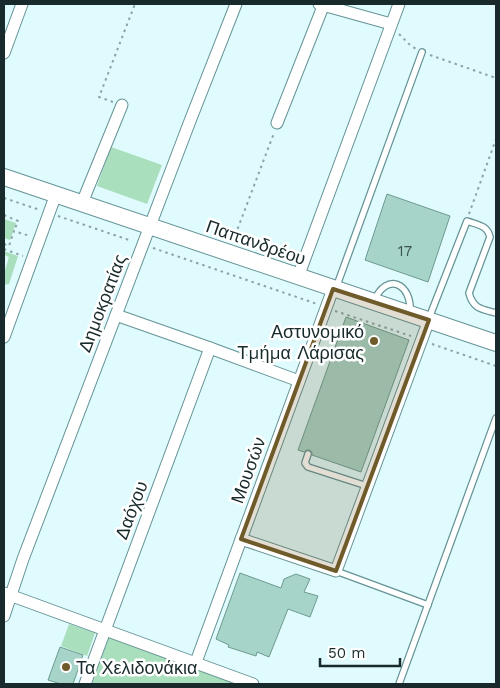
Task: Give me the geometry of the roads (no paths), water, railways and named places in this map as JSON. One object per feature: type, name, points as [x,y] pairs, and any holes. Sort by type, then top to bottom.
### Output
[{"type":"street","points":[[4,53],[22,4]]},
{"type":"street","name":"Δημοκρατίας","points":[[4,616],[8,594],[236,4]]},
{"type":"street","points":[[277,123],[322,4],[392,24]]},
{"type":"street","points":[[298,277],[399,4]]},
{"type":"street","points":[[82,203],[122,105]]},
{"type":"street","name":"Παπανδρέου","points":[[4,177],[496,343]]},
{"type":"street","points":[[4,337],[56,194]]},
{"type":"street","name":"Μουσών","points":[[196,662],[334,289]]},
{"type":"street","points":[[116,315],[299,381]]},
{"type":"street","points":[[241,539],[336,571],[429,320]]},
{"type":"street","name":"Δαόχου","points":[[85,684],[210,348]]},
{"type":"street","points":[[8,594],[253,684]]},
{"type":"lane","points":[[334,289],[422,52]]},
{"type":"lane","points":[[429,320],[467,221],[484,227],[488,230],[490,237],[469,293],[471,301],[479,308],[496,313]]},
{"type":"lane","points":[[374,302],[381,289],[387,284],[399,286],[408,296],[410,314]]},
{"type":"lane","points":[[399,684],[496,418]]},
{"type":"lane","points":[[308,454],[305,463],[308,467],[367,486]]},
{"type":"lane","points":[[336,571],[428,605]]},
{"type":"place","name":"Αστυνομικό Τμήμα Λάρισας","points":[[374,341]]},
{"type":"place","name":"Τα Χελιδονάκια","points":[[66,667]]}]
